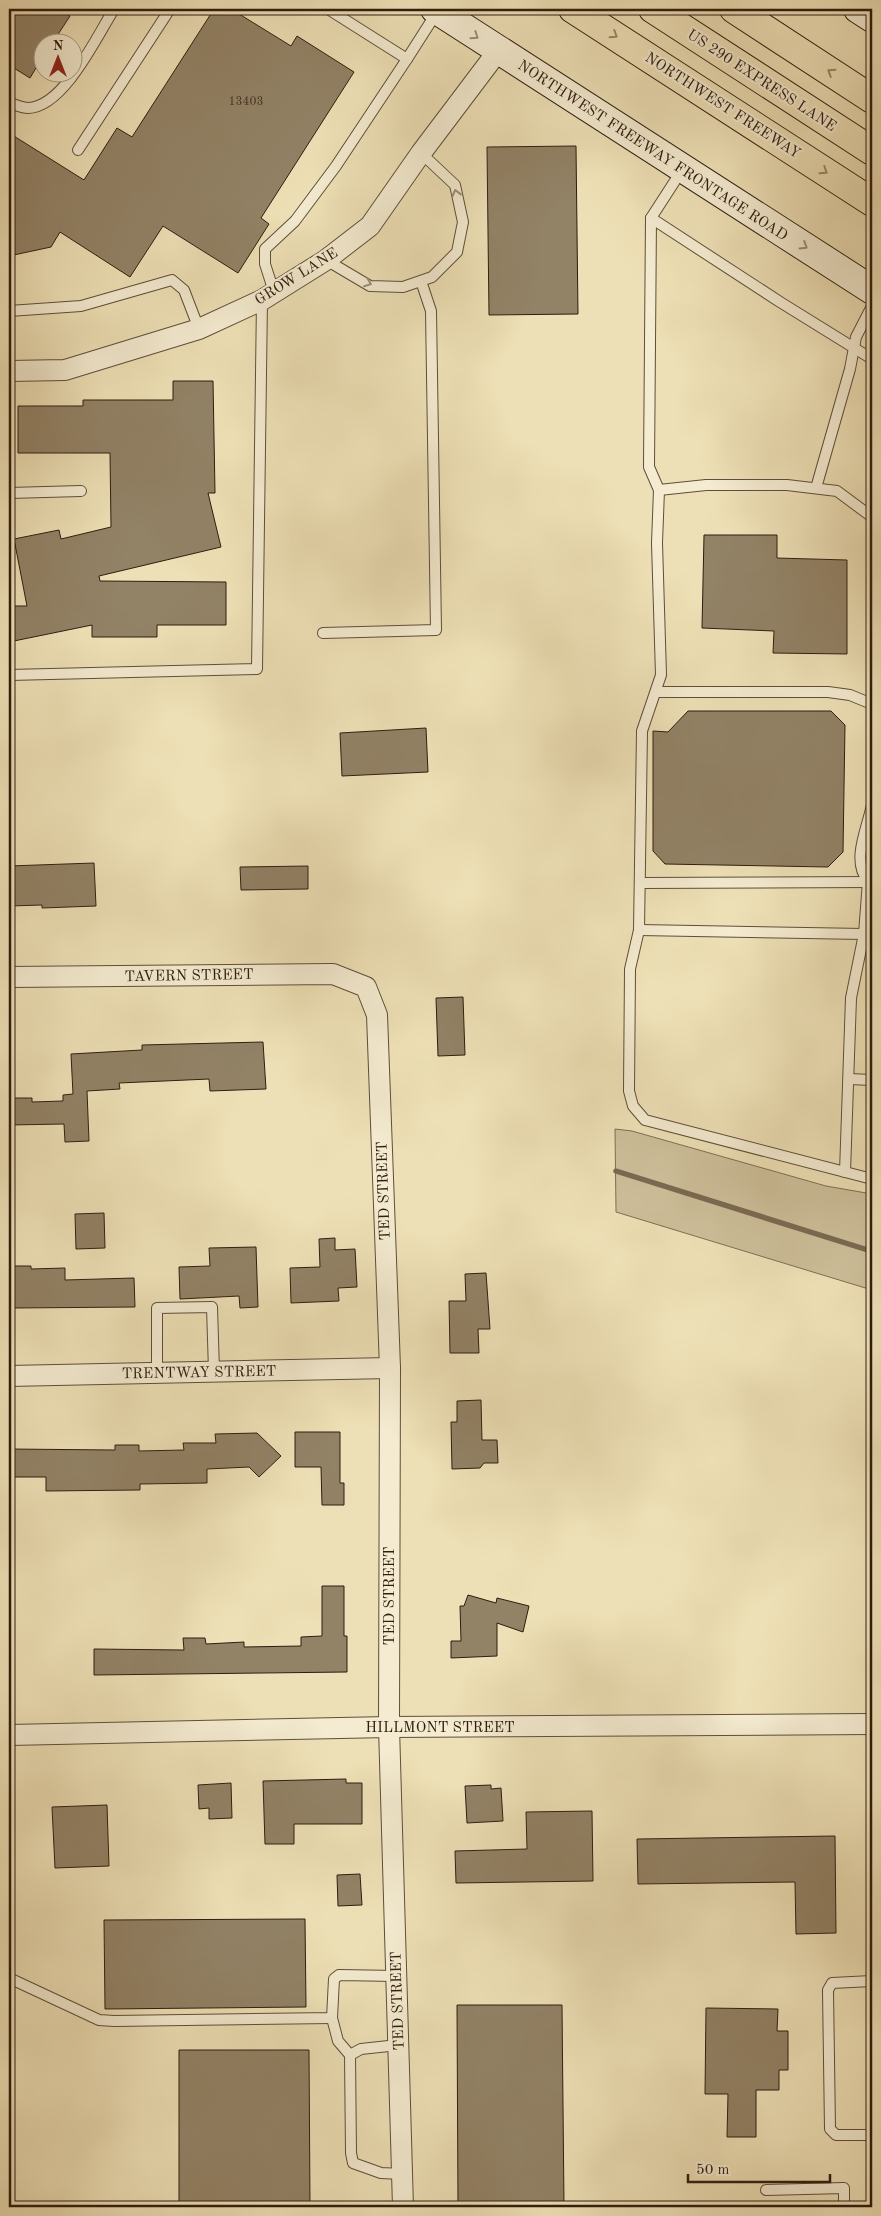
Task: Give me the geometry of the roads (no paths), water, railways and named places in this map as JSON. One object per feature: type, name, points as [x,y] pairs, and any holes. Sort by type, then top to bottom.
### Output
[{"type":"highway","name":"NORTHWEST FREEWAY","points":[[573,9],[872,202]]},
{"type":"highway","name":"US 290 EXPRESS LANE","points":[[653,9],[872,151]]},
{"type":"highway","points":[[734,9],[872,99]]},
{"type":"main road","points":[[858,9],[872,18]]},
{"type":"main road","name":"NORTHWEST FREEWAY FRONTAGE ROAD","points":[[436,10],[872,290]]},
{"type":"street","name":"GROW LANE","points":[[9,371],[65,370],[199,329],[268,296],[326,260],[370,226],[421,153],[498,51]]},
{"type":"street","name":"TAVERN STREET","points":[[9,977],[333,974],[366,987]]},
{"type":"street","name":"TED STREET","points":[[366,987],[377,1015],[390,1368],[389,1727],[403,2207]]},
{"type":"street","name":"TRENTWAY STREET","points":[[9,1376],[390,1368]]},
{"type":"street","name":"HILLMONT STREET","points":[[9,1735],[389,1727],[872,1724]]},
{"type":"lane","points":[[9,103],[28,108],[43,104],[65,87],[114,9]]},
{"type":"lane","points":[[78,150],[170,9]]},
{"type":"lane","points":[[328,9],[407,59]]},
{"type":"lane","points":[[9,675],[257,669],[268,296],[265,249],[269,243],[286,230],[324,181],[407,59],[436,10]]},
{"type":"lane","points":[[326,260],[370,286],[403,287],[432,277],[457,252],[463,222],[455,185],[421,153]]},
{"type":"lane","points":[[682,169],[651,218],[649,467],[659,490],[657,543],[661,675],[657,692],[646,713],[642,731],[639,930],[630,969],[629,1091],[633,1106],[645,1120],[872,1180]]},
{"type":"lane","points":[[651,218],[780,302],[872,358]]},
{"type":"lane","points":[[9,311],[81,306],[172,280],[184,290],[199,329]]},
{"type":"lane","points":[[323,633],[436,630],[431,311],[422,281]]},
{"type":"lane","points":[[816,488],[850,369],[853,347],[859,329],[872,306]]},
{"type":"lane","points":[[659,490],[715,485],[787,485],[816,488],[837,491],[872,517]]},
{"type":"lane","points":[[9,493],[81,491]]},
{"type":"lane","points":[[657,692],[828,692],[850,695],[872,704]]},
{"type":"lane","points":[[870,882],[861,873],[859,863],[872,805]]},
{"type":"lane","points":[[640,883],[870,882]]},
{"type":"lane","points":[[845,1172],[851,998],[864,934],[870,882]]},
{"type":"lane","points":[[639,930],[864,934]]},
{"type":"lane","points":[[849,1079],[872,1080]]},
{"type":"lane","points":[[157,1373],[157,1308],[212,1307],[214,1371]]},
{"type":"lane","points":[[396,1976],[339,1975],[334,1979],[332,2018],[338,2042],[350,2055],[351,2153],[354,2164],[381,2173],[402,2174]]},
{"type":"lane","points":[[9,1978],[99,2020],[332,2018]]},
{"type":"lane","points":[[872,1981],[832,1984],[828,1990],[830,2129],[836,2135],[872,2135]]},
{"type":"lane","points":[[350,2055],[361,2049],[398,2045]]},
{"type":"lane","points":[[766,2190],[844,2188],[844,2207]]},
{"type":"waterway","points":[[616,1171],[871,1251]]}]
